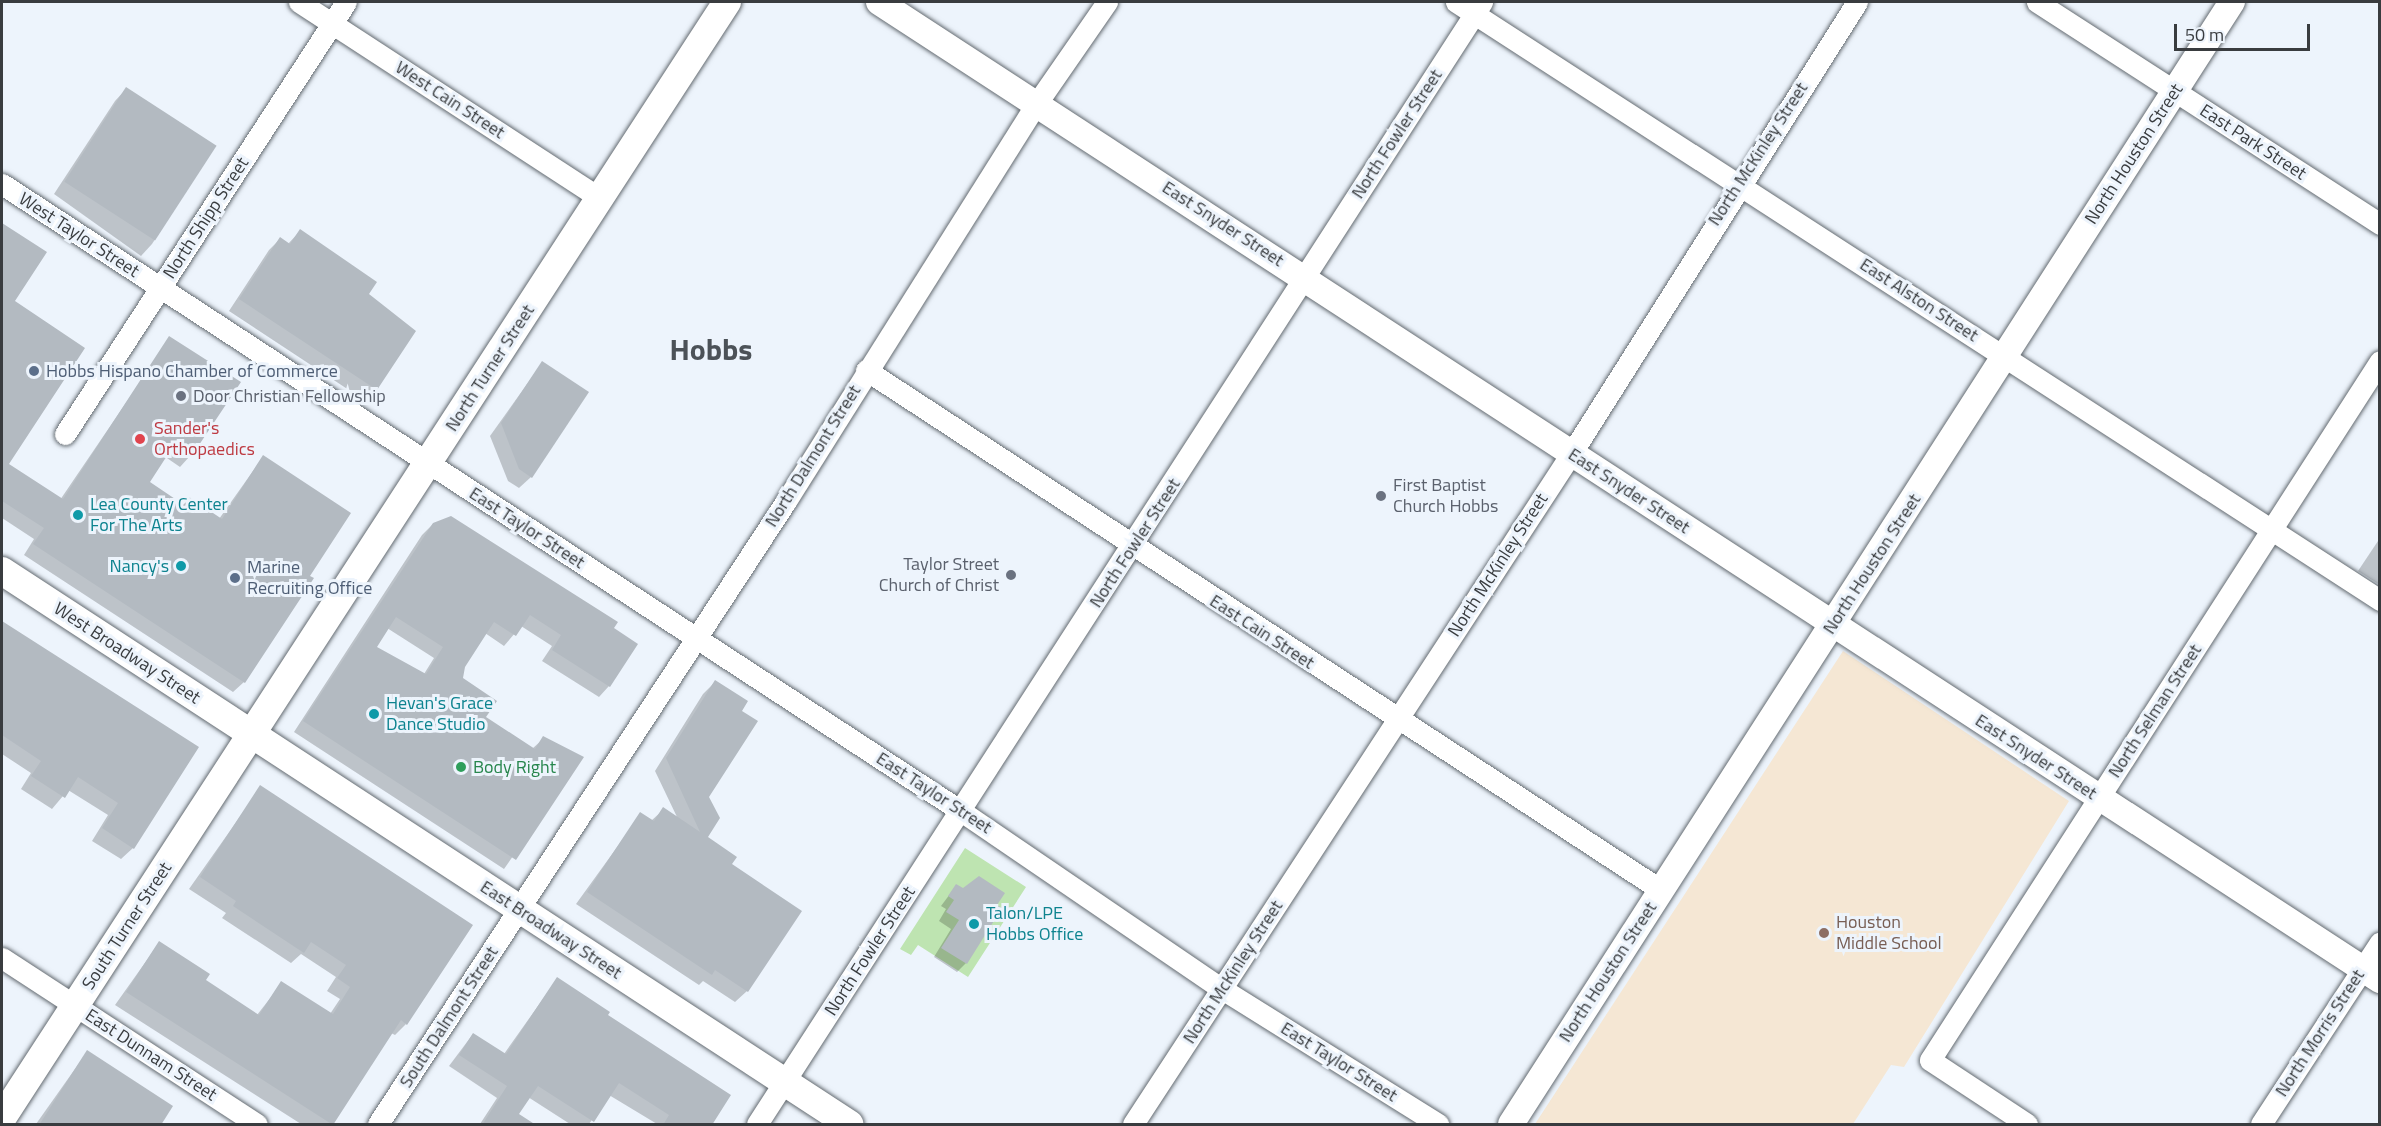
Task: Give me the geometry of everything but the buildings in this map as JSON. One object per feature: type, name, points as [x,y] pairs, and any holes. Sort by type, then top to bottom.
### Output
[{"type":"main road","name":"North Turner Street","points":[[252,735],[727,2]]},
{"type":"main road","name":"West Broadway Street","points":[[2,572],[252,735]]},
{"type":"main road","name":"East Broadway Street","points":[[252,735],[849,1125]]},
{"type":"main road","name":"South Turner Street","points":[[2,1118],[252,735]]},
{"type":"street","name":"West Cain Street","points":[[299,2],[600,198]]},
{"type":"street","name":"North Shipp Street","points":[[65,434],[346,2]]},
{"type":"street","name":"East Snyder Street","points":[[879,2],[2371,974]]},
{"type":"street","name":"North Dalmont Street","points":[[519,909],[697,638],[1037,104],[1107,2]]},
{"type":"street","name":"East Alston Street","points":[[1456,2],[1478,7],[1738,184],[2006,355],[2379,600]]},
{"type":"street","name":"North McKinley Street","points":[[1133,1125],[1571,454],[1738,184],[1857,2]]},
{"type":"street","name":"East Park Street","points":[[2037,2],[2379,224]]},
{"type":"street","name":"North Houston Street","points":[[1511,1125],[2232,2]]},
{"type":"street","name":"North Fowler Street","points":[[756,1125],[961,811],[1478,7]]},
{"type":"street","name":"West Taylor Street","points":[[2,184],[428,463]]},
{"type":"street","name":"North Selman Street","points":[[2027,1125],[1930,1060],[2379,361]]},
{"type":"street","name":"East Cain Street","points":[[866,370],[1397,720],[1661,890]]},
{"type":"street","name":"East Taylor Street","points":[[428,463],[961,811],[1222,988],[1438,1125]]},
{"type":"street","name":"South Dalmont Street","points":[[378,1125],[519,909]]},
{"type":"street","name":"North Morris Street","points":[[2261,1125],[2371,974],[2379,942]]},
{"type":"street","name":"East Dunnam Street","points":[[2,958],[256,1125]]},
{"type":"shaded area","name":"Houston Middle School","points":[[1843,651],[2069,801],[1904,1067],[1891,1065],[1853,1124],[1535,1124]]},
{"type":"green space","points":[[965,848],[1026,887],[968,977],[918,945],[911,955],[900,949]]},
{"type":"place","name":"Hobbs Hispano Chamber of Commerce","points":[[34,371]]},
{"type":"place","name":"Door Christian Fellowship","points":[[181,396]]},
{"type":"place","name":"Sander's Orthopaedics","points":[[140,439]]},
{"type":"place","name":"First Baptist Church Hobbs","points":[[1381,496]]},
{"type":"place","name":"Lea County Center For The Arts","points":[[78,515]]},
{"type":"place","name":"Nancy's","points":[[181,566]]},
{"type":"place","name":"Taylor Street Church of Christ","points":[[1011,575]]},
{"type":"place","name":"Marine Recruiting Office","points":[[235,578]]},
{"type":"place","name":"Hevan's Grace Dance Studio","points":[[374,714]]},
{"type":"place","name":"Body Right","points":[[461,767]]},
{"type":"place","name":"Talon/LPE Hobbs Office","points":[[974,924]]},
{"type":"place","name":"Houston Middle School","points":[[1824,933]]},
{"type":"district","name":"Hobbs","points":[[711,349]]}]
